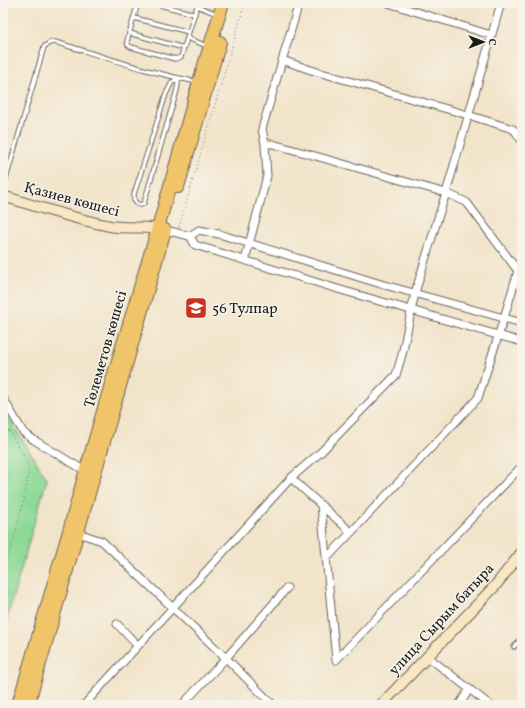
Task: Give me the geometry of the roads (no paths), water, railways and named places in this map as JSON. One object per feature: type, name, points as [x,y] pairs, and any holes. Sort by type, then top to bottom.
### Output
[{"type":"main road","name":"Төлеметов көшесі","points":[[161,229],[199,82],[223,3]]},
{"type":"main road","name":"Төлеметов көшесі","points":[[28,705],[78,533],[125,354],[161,229],[232,3]]},
{"type":"main road","name":"Төлеметов көшесі","points":[[18,705],[85,473],[125,354]]},
{"type":"street","points":[[245,260],[267,176],[265,144],[262,129],[299,3]]},
{"type":"street","points":[[388,3],[491,35]]},
{"type":"street","points":[[84,705],[291,478],[322,451],[396,375],[402,355],[415,293],[436,221],[446,193],[501,3]]},
{"type":"street","points":[[519,3],[522,7]]},
{"type":"street","points":[[282,60],[310,70],[512,129],[522,141]]},
{"type":"street","points":[[265,144],[273,144],[446,193],[468,204],[518,271],[478,398],[326,558]]},
{"type":"street","name":"Қазиев көшесі","points":[[3,196],[109,226],[161,229]]},
{"type":"street","points":[[161,229],[190,236],[199,230],[381,284],[522,323]]},
{"type":"street","points":[[190,236],[195,245],[411,311],[522,342]]},
{"type":"street","points":[[3,398],[23,432],[82,469],[85,473]]},
{"type":"street","points":[[321,505],[336,660],[522,466]]},
{"type":"street","points":[[291,478],[351,532]]},
{"type":"street","points":[[78,533],[102,541],[226,658],[273,705]]},
{"type":"street","name":"улица Сырым батыра","points":[[381,705],[495,586],[522,552]]},
{"type":"street","points":[[182,705],[226,658],[287,588]]},
{"type":"street","points":[[117,624],[138,646]]},
{"type":"street","points":[[428,657],[490,705]]},
{"type":"street","points":[[459,705],[469,690]]},
{"type":"lane","points":[[138,3],[127,41],[128,45],[176,59],[181,57],[198,5],[220,15]]},
{"type":"lane","points":[[152,3],[195,14]]},
{"type":"lane","points":[[134,18],[189,32]]},
{"type":"lane","points":[[129,33],[184,48]]},
{"type":"lane","points":[[187,38],[210,48]]},
{"type":"lane","points":[[3,189],[44,47],[49,43],[55,42],[178,79],[199,82]]},
{"type":"lane","points":[[178,79],[177,90],[144,203],[137,204],[134,200],[134,194],[166,94],[172,82],[178,79]]},
{"type":"lane","points":[[514,647],[522,637]]},
{"type":"place","name":"56 Тулпар","points":[[196,308]]}]
